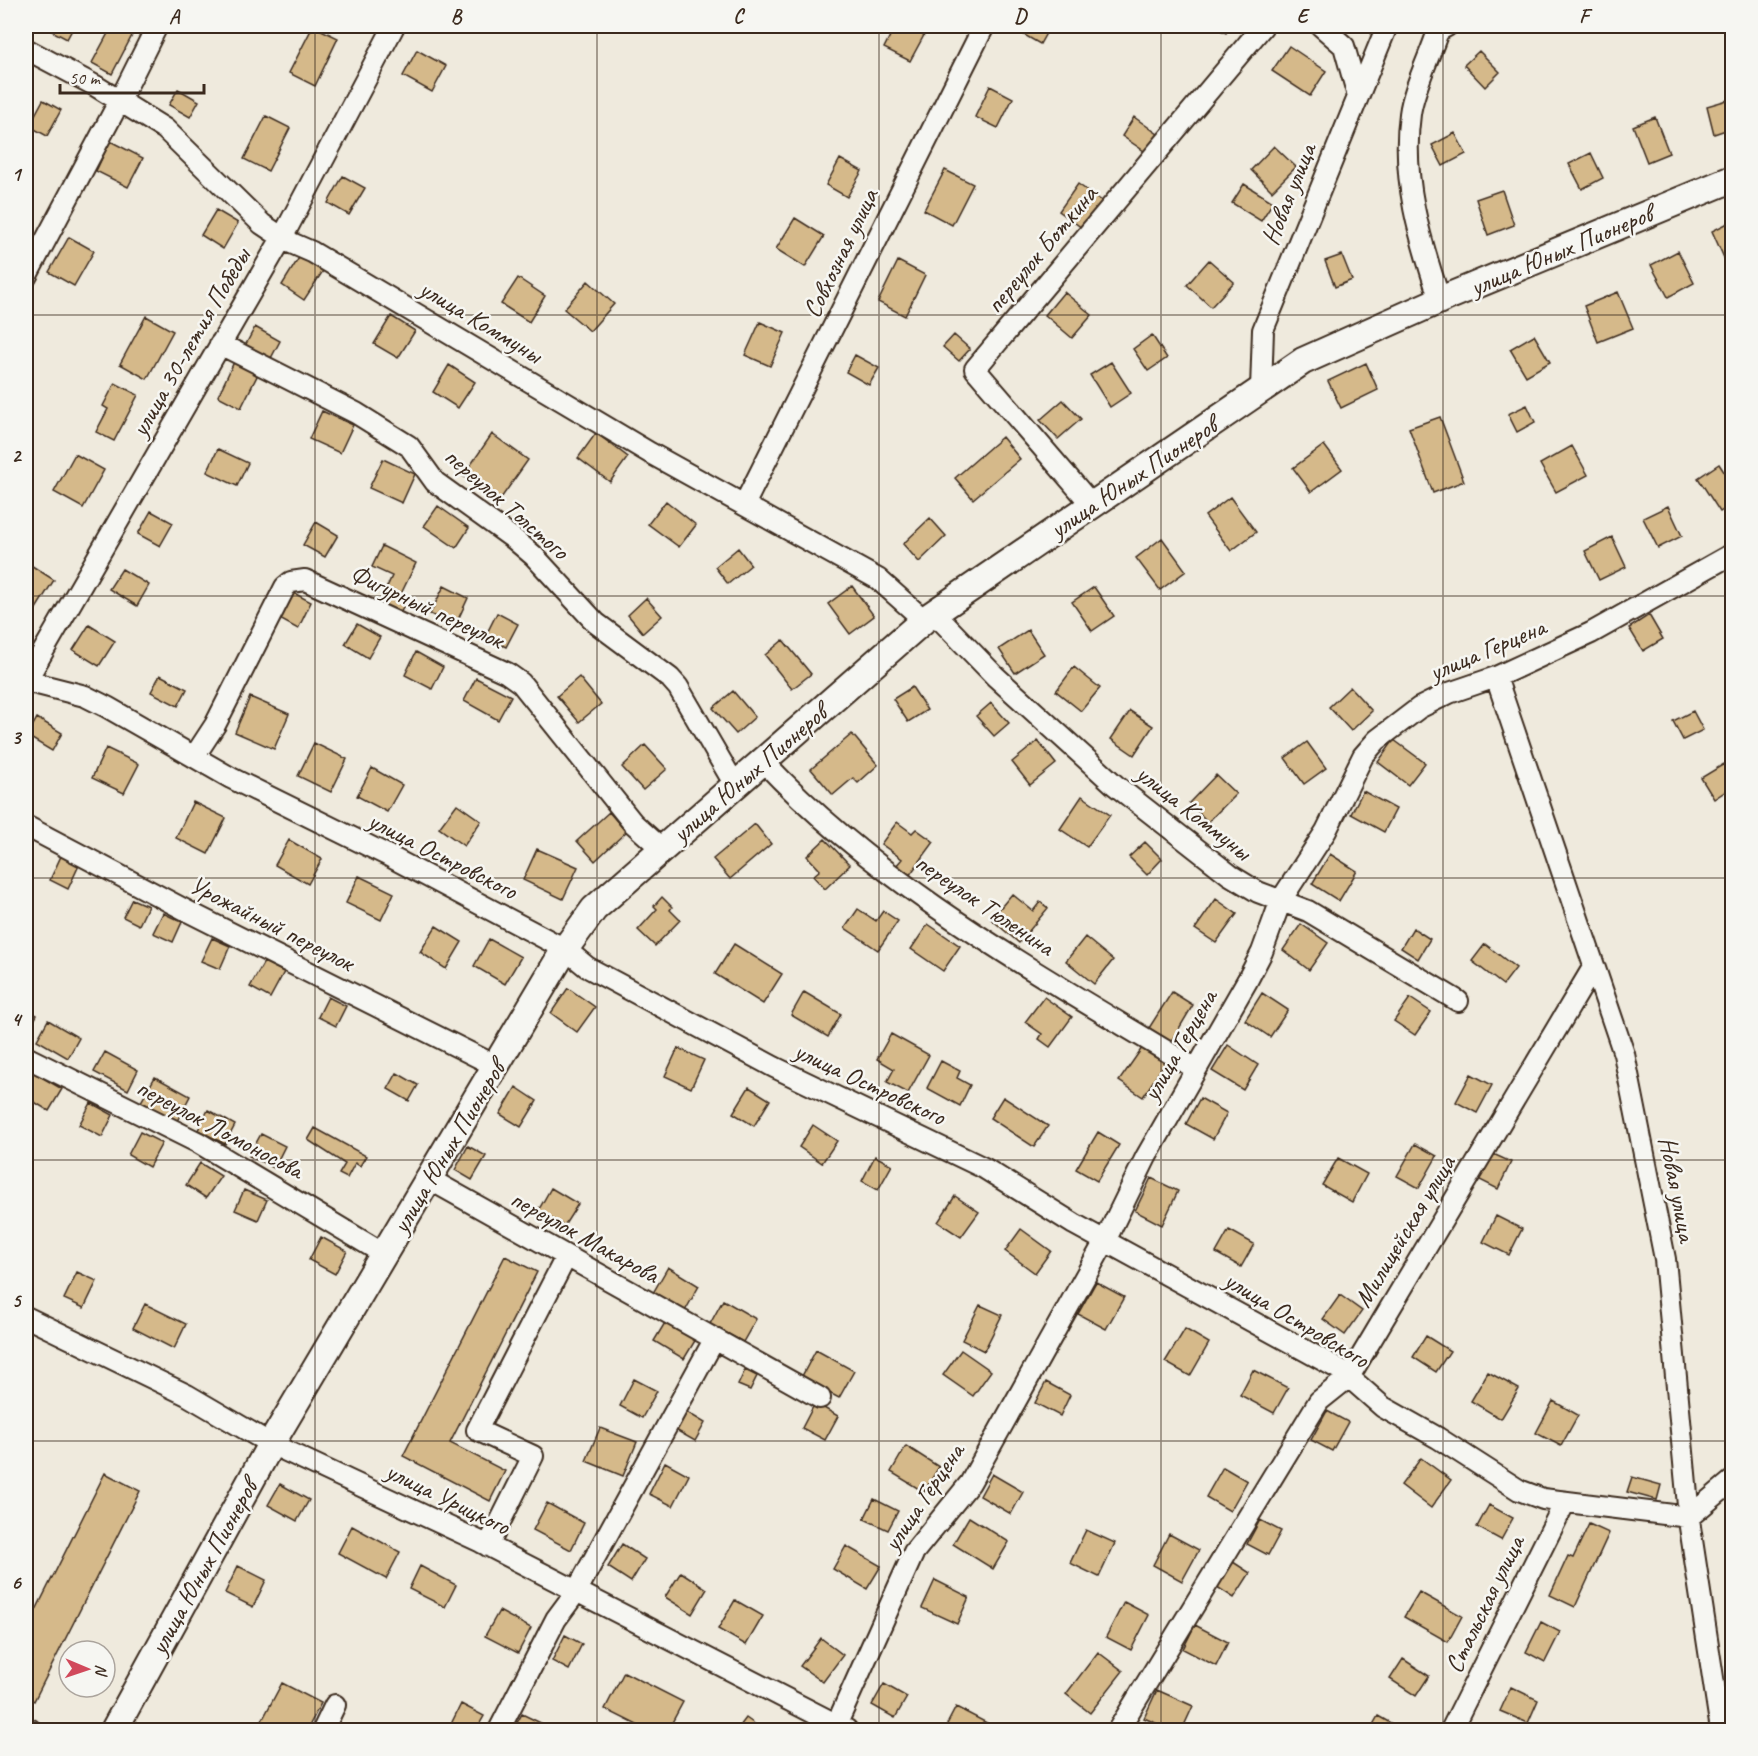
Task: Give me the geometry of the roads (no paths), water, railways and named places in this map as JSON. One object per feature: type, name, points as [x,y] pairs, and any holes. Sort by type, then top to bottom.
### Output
[{"type":"main road","name":"улица Юных Пионеров","points":[[114,1731],[271,1444],[565,949],[594,909],[929,616],[1303,361],[1440,300],[1732,179]]},
{"type":"street","points":[[26,277],[157,26]]},
{"type":"street","name":"улица 30-летия Победы","points":[[26,681],[282,237],[394,26]]},
{"type":"street","name":"Совхозная улица","points":[[744,505],[984,26]]},
{"type":"street","name":"переулок Боткина","points":[[1092,505],[975,369],[1263,26]]},
{"type":"street","points":[[1321,26],[1344,46],[1358,96]]},
{"type":"street","name":"Новая улица","points":[[1261,389],[1263,330],[1387,26]]},
{"type":"street","points":[[1440,300],[1421,244],[1409,185],[1410,113],[1438,31],[1447,26]]},
{"type":"street","name":"улица Коммуны","points":[[26,50],[165,129],[262,224],[282,237],[322,258],[650,453],[878,579],[929,616],[1115,785],[1247,887],[1308,911],[1458,1001]]},
{"type":"street","name":"переулок Толстого","points":[[220,344],[356,413],[409,446],[435,482],[514,539],[534,556],[596,623],[670,678],[678,687],[735,785]]},
{"type":"street","name":"улица Герцена","points":[[839,1729],[914,1552],[970,1483],[1105,1241],[1146,1156],[1262,952],[1281,900],[1308,862],[1363,756],[1377,740],[1419,708],[1449,693],[1496,677],[1591,633],[1732,554]]},
{"type":"street","name":"Фигурный переулок","points":[[194,757],[216,724],[285,587],[291,582],[305,580],[507,673],[521,683],[633,822],[662,849]]},
{"type":"street","name":"Новая улица","points":[[1496,677],[1624,1054],[1665,1259],[1689,1517],[1721,1731]]},
{"type":"street","name":"улица Островского","points":[[26,681],[85,696],[231,778],[385,854],[565,949],[586,967],[774,1067],[861,1111],[964,1157],[1105,1241],[1270,1330],[1349,1377],[1383,1407],[1438,1438],[1519,1490],[1535,1498],[1689,1517]]},
{"type":"street","name":"переулок Тюленина","points":[[763,761],[823,821],[932,903],[1000,951],[1196,1069]]},
{"type":"street","name":"Урожайный переулок","points":[[26,826],[191,913],[496,1066]]},
{"type":"street","name":"Милицейская улица","points":[[1118,1731],[1319,1401],[1349,1377],[1594,966]]},
{"type":"street","name":"переулок Ломоносова","points":[[26,1057],[199,1143],[384,1254]]},
{"type":"street","name":"переулок Макарова","points":[[429,1179],[820,1398]]},
{"type":"street","points":[[488,1546],[533,1456],[477,1430],[566,1257]]},
{"type":"street","name":"улица Урицкого","points":[[26,1317],[187,1395],[271,1444],[488,1546],[839,1729]]},
{"type":"street","points":[[499,1731],[550,1629],[576,1592],[714,1340]]},
{"type":"street","points":[[1689,1517],[1732,1481]]},
{"type":"street","name":"Стальская улица","points":[[1451,1731],[1565,1502]]},
{"type":"street","points":[[323,1731],[335,1706]]},
{"type":"street","points":[[26,1727],[31,1731]]}]
